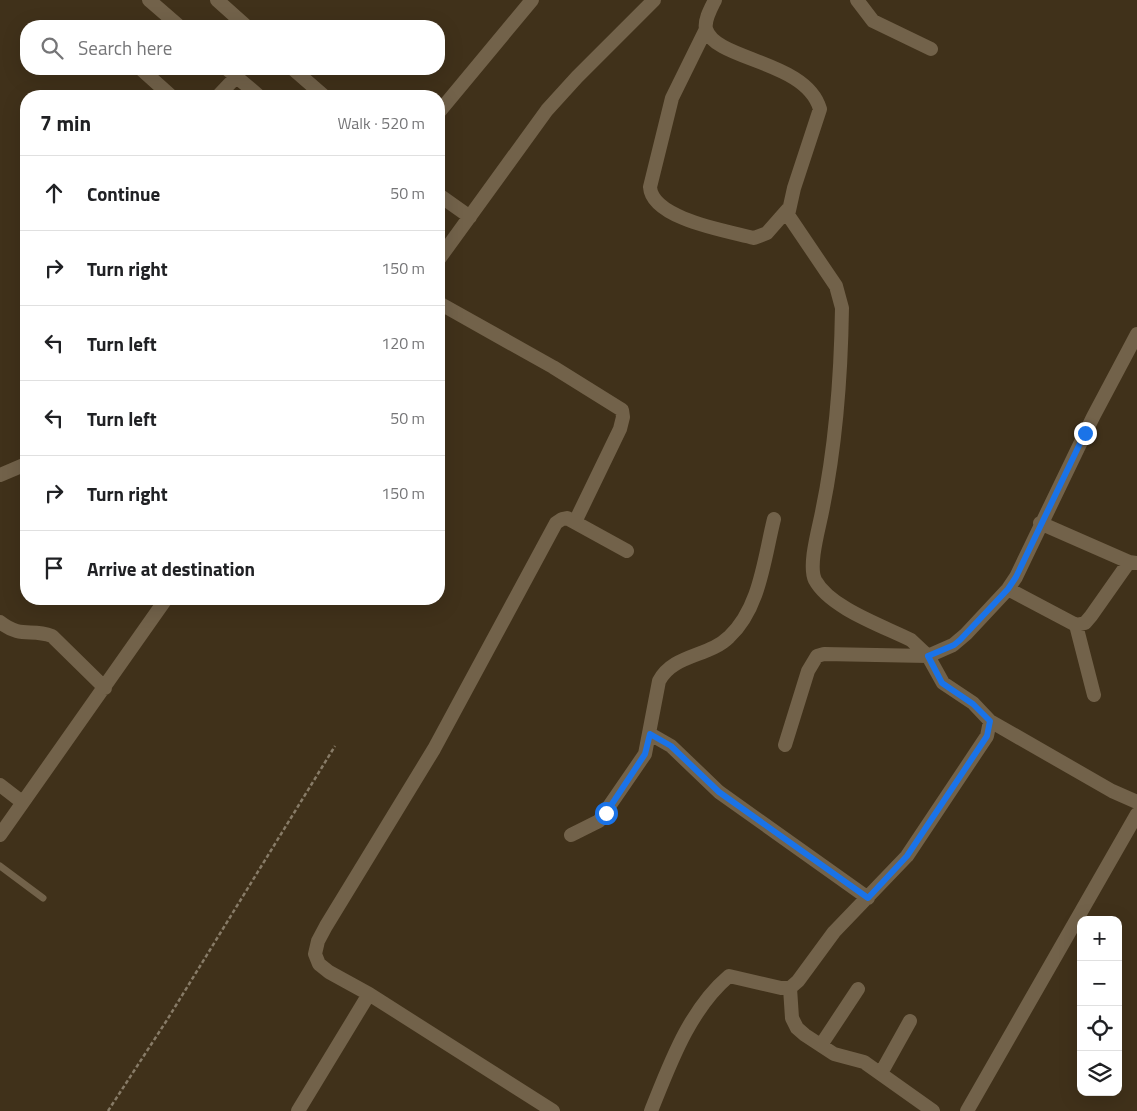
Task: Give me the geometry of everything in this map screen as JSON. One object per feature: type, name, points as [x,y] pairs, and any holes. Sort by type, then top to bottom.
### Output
[{"type":"street","points":[[149,0],[171,20]]},
{"type":"street","points":[[217,0],[239,20]]},
{"type":"street","points":[[445,105],[532,0]]},
{"type":"street","points":[[445,251],[547,110],[577,77],[654,0]]},
{"type":"street","points":[[706,29],[718,42],[807,86],[817,97],[820,109],[788,209],[767,232],[754,238],[668,212],[654,202],[650,195],[650,187],[672,98],[706,29],[706,21],[715,0]]},
{"type":"street","points":[[857,0],[873,21],[931,49]]},
{"type":"street","points":[[148,75],[164,90]]},
{"type":"street","points":[[221,90],[230,75]]},
{"type":"street","points":[[233,75],[252,90]]},
{"type":"street","points":[[300,75],[317,90]]},
{"type":"street","points":[[445,199],[470,217]]},
{"type":"street","points":[[788,209],[796,228],[836,286],[842,308],[833,461],[812,570],[815,579],[822,589],[842,605],[921,647],[928,656],[942,683],[973,704],[990,721],[1137,802]]},
{"type":"street","points":[[445,306],[554,367],[622,410],[623,417],[620,428],[575,522]]},
{"type":"street","points":[[785,745],[808,671],[817,656],[824,654],[928,656],[954,645],[960,640],[1008,589],[1137,334]]},
{"type":"street","points":[[0,475],[20,467]]},
{"type":"street","points":[[553,1111],[369,994],[330,972],[319,964],[315,954],[318,941],[434,749],[551,531],[562,518],[567,518],[627,551]]},
{"type":"street","points":[[571,835],[591,826],[606,813],[645,754],[659,681],[664,671],[672,665],[719,645],[729,638],[750,608],[757,590],[774,519]]},
{"type":"street","points":[[1008,589],[1076,624],[1085,623],[1133,562],[1040,524]]},
{"type":"street","points":[[0,835],[162,605]]},
{"type":"street","points":[[0,622],[16,633],[44,633],[52,636],[105,688]]},
{"type":"street","points":[[1076,624],[1094,695]]},
{"type":"street","points":[[933,1111],[864,1062],[834,1054],[805,1035],[794,1024],[790,988],[834,932],[894,872],[921,837],[987,736],[990,721]]},
{"type":"street","points":[[650,734],[671,746],[719,792],[868,898]]},
{"type":"street","points":[[0,785],[22,802]]},
{"type":"street","points":[[967,1111],[1137,814]]},
{"type":"street","points":[[651,1111],[678,1042],[717,986],[729,976],[781,988],[790,988]]},
{"type":"street","points":[[821,1045],[858,990]]},
{"type":"street","points":[[298,1111],[369,994]]},
{"type":"street","points":[[881,1073],[910,1021]]},
{"type":"lane","points":[[0,866],[43,898]]},
{"type":"path","points":[[108,1111],[167,1020],[335,746]]},
{"type":"route","points":[[606,813],[645,754],[650,734],[671,746],[719,792],[868,898],[894,872],[921,837],[987,736],[990,721],[973,704],[942,683],[928,656],[954,645],[960,640],[1008,589],[1016,577],[1085,433]]}]
